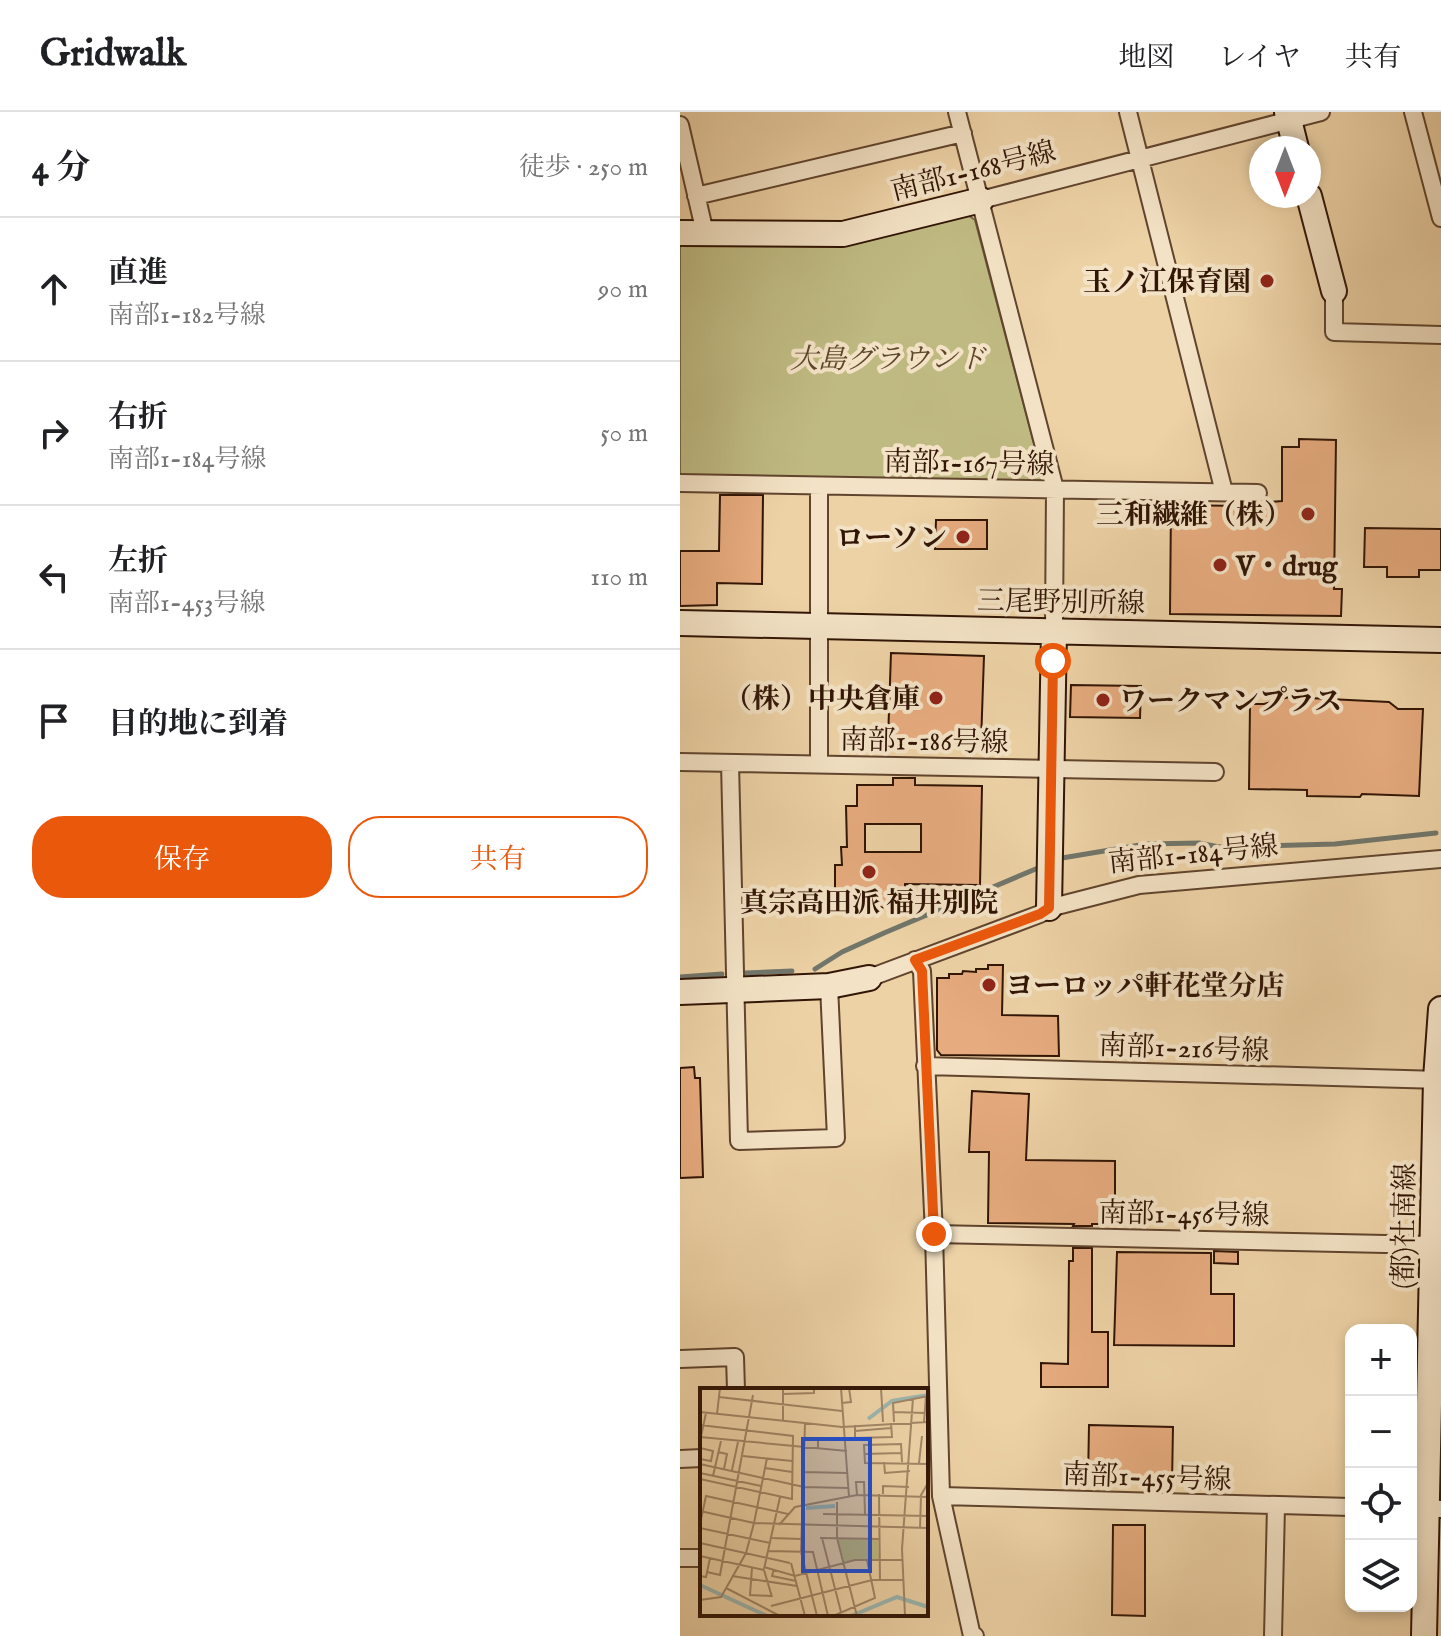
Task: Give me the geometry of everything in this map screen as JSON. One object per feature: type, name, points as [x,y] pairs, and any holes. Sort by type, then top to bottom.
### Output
[{"type":"street","points":[[957,112],[1055,489],[1049,908]]},
{"type":"street","points":[[1128,112],[1224,492]]},
{"type":"street","name":"南部1-168号線","points":[[692,233],[843,234],[1140,158],[1288,116],[1321,112]]},
{"type":"street","points":[[1413,112],[1441,218]]},
{"type":"street","points":[[1288,116],[1293,136]]},
{"type":"street","points":[[680,125],[696,196],[692,233]]},
{"type":"street","points":[[696,196],[963,133]]},
{"type":"street","points":[[1312,208],[1334,291],[1334,332],[1441,335]]},
{"type":"street","name":"南部1-167号線","points":[[680,483],[1258,493]]},
{"type":"street","points":[[819,486],[819,764]]},
{"type":"street","name":"三尾野別所線","points":[[680,623],[1441,640]]},
{"type":"street","name":"南部1-186号線","points":[[680,762],[1215,772]]},
{"type":"street","points":[[730,763],[739,1141],[836,1138],[829,986]]},
{"type":"street","name":"南部1-184号線","points":[[680,992],[829,986],[869,978],[1049,908],[1139,885],[1441,859]]},
{"type":"street","points":[[915,960],[922,971],[934,1234],[941,1496],[974,1636]]},
{"type":"street","name":"(都)社南線","points":[[1424,1636],[1432,1245],[1441,1009]]},
{"type":"street","name":"南部1-216号線","points":[[925,1066],[1439,1080]]},
{"type":"street","name":"南部1-456号線","points":[[934,1234],[1432,1245]]},
{"type":"street","points":[[680,1359],[735,1357],[736,1388]]},
{"type":"street","points":[[680,1459],[700,1458]]},
{"type":"street","name":"南部1-455号線","points":[[941,1496],[1345,1507]]},
{"type":"street","points":[[1273,1636],[1276,1506]]},
{"type":"green space","name":"大島グラウンド","points":[[968,215],[975,220],[1043,478],[1039,482],[680,475],[680,245]]},
{"type":"building","points":[[1299,439],[1336,440],[1334,589],[1342,589],[1341,616],[1170,614],[1171,505],[1244,506],[1282,501],[1282,447],[1299,447]]},
{"type":"building","points":[[720,495],[763,495],[762,584],[717,583],[717,605],[680,606],[680,551],[719,551]]},
{"type":"building","points":[[936,520],[987,520],[987,549],[935,549]]},
{"type":"building","points":[[1365,528],[1441,529],[1441,570],[1419,570],[1419,577],[1387,577],[1387,567],[1364,567]]},
{"type":"building","name":"（株）中央倉庫","points":[[891,653],[984,656],[981,743],[888,740]]},
{"type":"building","points":[[1071,685],[1141,686],[1140,718],[1070,717]]},
{"type":"building","points":[[1289,697],[1389,702],[1398,709],[1423,709],[1419,796],[1307,796],[1307,790],[1249,789],[1250,704],[1264,704]]},
{"type":"building","points":[[893,778],[915,778],[915,785],[982,786],[980,885],[905,884],[905,907],[844,908],[844,889],[835,889],[835,865],[842,865],[841,847],[847,847],[846,806],[857,806],[857,785],[893,785]],"holes":[[[865,824],[921,824],[921,852],[865,852]]]},
{"type":"building","points":[[988,965],[1003,965],[1002,1015],[1058,1016],[1059,1056],[941,1055],[937,1050],[937,978],[988,969]]},
{"type":"building","points":[[694,1067],[695,1078],[700,1078],[703,1177],[680,1178],[680,1068]]},
{"type":"building","points":[[972,1091],[1029,1094],[1026,1160],[1115,1161],[1115,1224],[988,1223],[989,1152],[969,1152]]},
{"type":"building","points":[[1073,1248],[1092,1248],[1092,1332],[1108,1332],[1108,1387],[1041,1387],[1041,1363],[1068,1364],[1069,1261],[1073,1261]]},
{"type":"building","points":[[1214,1251],[1238,1252],[1238,1264],[1214,1263]]},
{"type":"building","points":[[1117,1252],[1211,1253],[1211,1294],[1234,1294],[1234,1346],[1114,1345]]},
{"type":"building","points":[[1089,1425],[1173,1427],[1172,1483],[1088,1481]]},
{"type":"building","points":[[1113,1525],[1145,1525],[1145,1616],[1112,1615]]},
{"type":"waterway","points":[[1062,858],[1146,844],[1199,843],[1219,847],[1335,844],[1436,833]]},
{"type":"waterway","points":[[815,969],[842,952],[1038,868]]},
{"type":"waterway","points":[[745,973],[792,971]]},
{"type":"waterway","points":[[680,977],[722,974]]},
{"type":"place","name":"玉ノ江保育園","points":[[1267,281]]},
{"type":"place","name":"三和繊維（株）","points":[[1308,514]]},
{"type":"place","name":"ローソン","points":[[963,537]]},
{"type":"place","name":"V・drug","points":[[1220,565]]},
{"type":"place","name":"（株）中央倉庫","points":[[936,698]]},
{"type":"place","name":"ワークマンプラス","points":[[1103,700]]},
{"type":"place","name":"真宗高田派 福井別院","points":[[869,872]]},
{"type":"place","name":"ヨーロッパ軒花堂分店","points":[[989,985]]},
{"type":"route","points":[[934,1234],[922,971],[915,960],[1049,908],[1053,661]]}]
